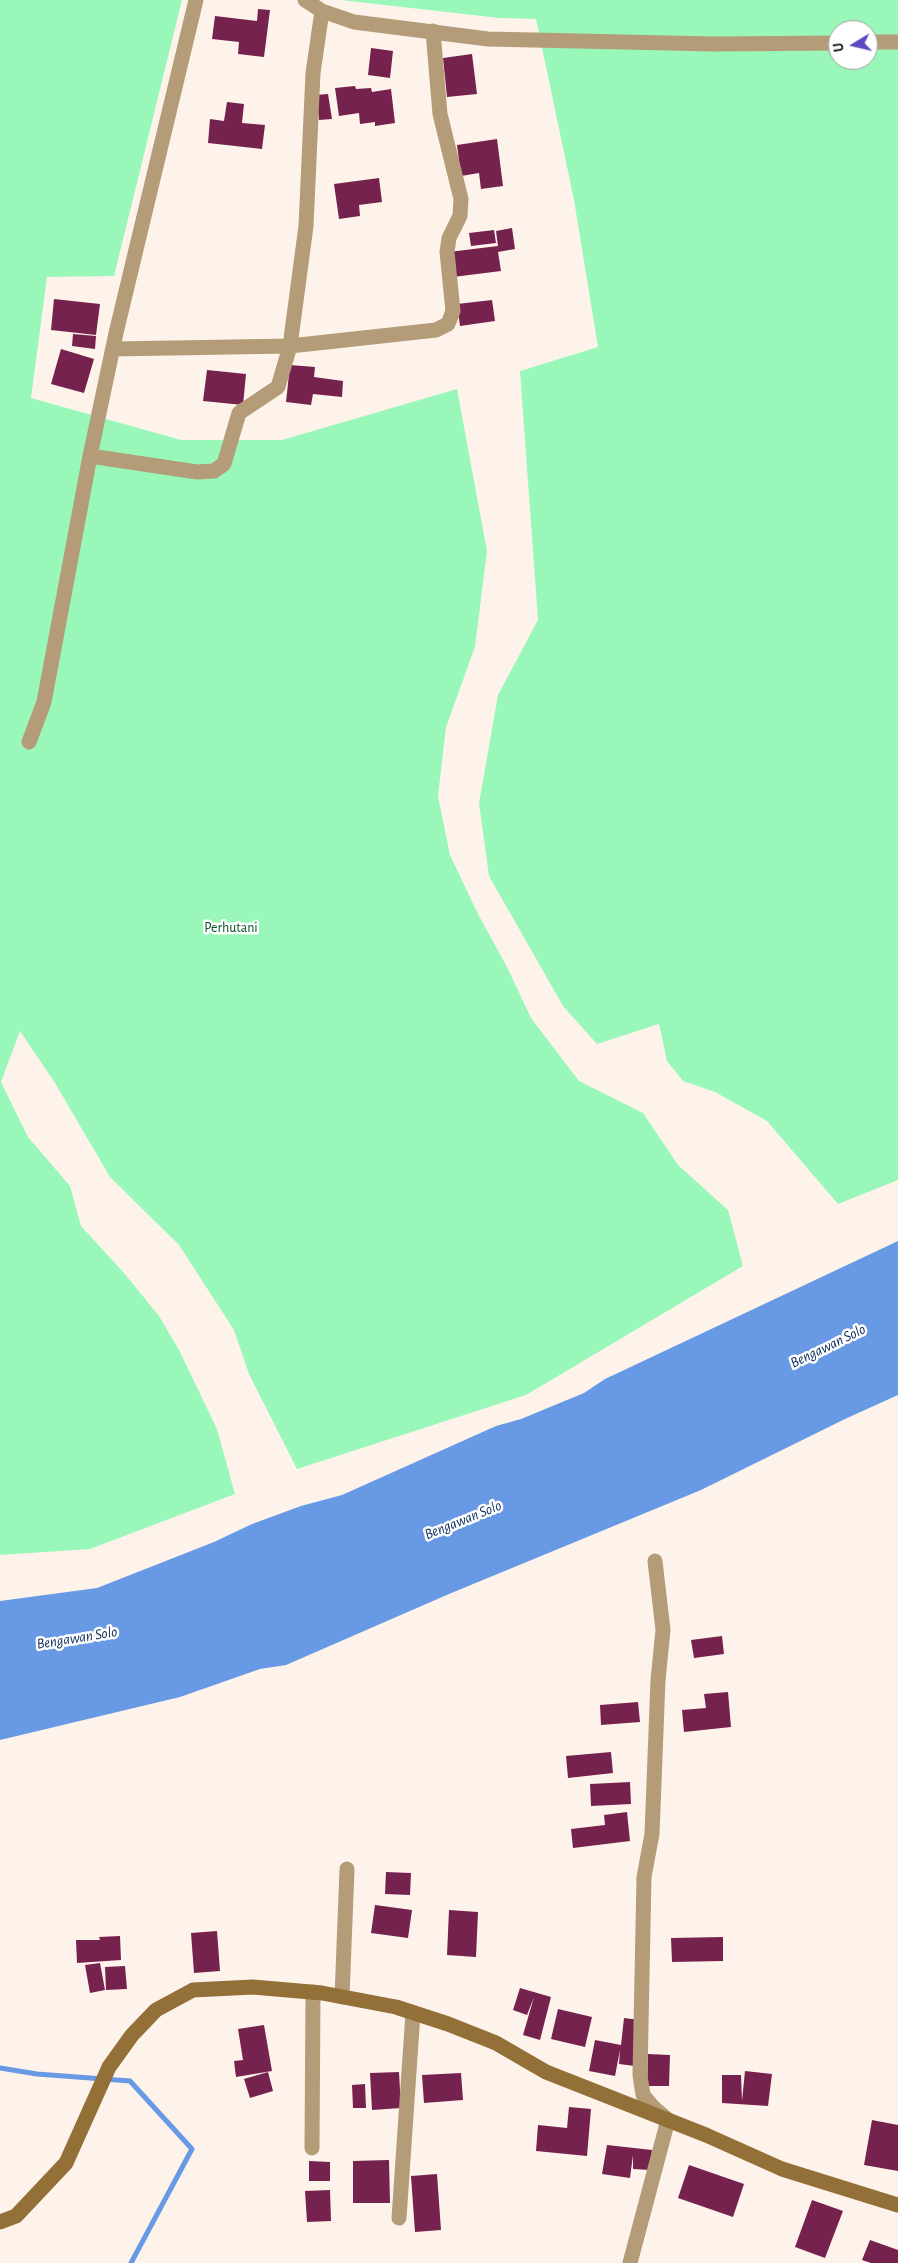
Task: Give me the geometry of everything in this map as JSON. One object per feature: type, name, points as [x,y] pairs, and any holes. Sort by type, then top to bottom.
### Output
[{"type":"street","points":[[29,742],[44,702],[90,456],[113,349],[196,0]]},
{"type":"street","points":[[305,0],[322,11],[354,22],[488,39],[714,44],[828,43]]},
{"type":"street","points":[[90,456],[197,472],[214,471],[221,468],[227,456],[239,414],[278,387],[290,346],[306,226],[313,73],[322,11]]},
{"type":"street","points":[[113,349],[290,346],[436,330],[448,324],[453,312],[447,252],[449,238],[460,216],[461,199],[440,114],[433,31]]},
{"type":"street","points":[[878,42],[898,42]]},
{"type":"street","points":[[655,1561],[663,1630],[658,1680],[652,1834],[644,1876],[640,2075],[643,2095],[668,2120]]},
{"type":"street","points":[[342,1996],[347,1869]]},
{"type":"street","points":[[0,2222],[16,2216],[66,2163],[109,2067],[132,2035],[156,2010],[193,1990],[253,1988],[342,1996],[448,2024],[496,2043],[546,2072],[668,2120],[782,2169],[898,2205]]},
{"type":"street","points":[[312,2148],[313,1992]]},
{"type":"street","points":[[399,2218],[412,2013]]},
{"type":"street","points":[[630,2263],[668,2120]]},
{"type":"green space","name":"Perhutani","points":[[0,0],[182,0],[114,276],[47,277],[31,398],[181,440],[282,440],[457,389],[487,551],[475,647],[446,727],[438,796],[450,855],[531,1018],[579,1081],[643,1113],[678,1165],[728,1210],[743,1266],[526,1395],[297,1469],[249,1374],[234,1330],[179,1245],[110,1177],[55,1083],[20,1031],[1,1082],[28,1137],[70,1186],[81,1226],[124,1273],[159,1316],[179,1350],[217,1429],[235,1494],[90,1549],[0,1555]]},
{"type":"green space","points":[[341,0],[898,0],[898,1180],[838,1204],[767,1121],[715,1092],[683,1081],[667,1061],[659,1024],[597,1044],[563,1006],[489,876],[479,803],[498,695],[538,620],[520,371],[598,347],[574,200],[536,19],[499,18]]},
{"type":"water","name":"Bengawan Solo","points":[[898,1241],[898,1395],[701,1490],[449,1594],[286,1665],[260,1669],[180,1697],[0,1740],[0,1601],[97,1588],[214,1542],[252,1524],[301,1506],[342,1495],[496,1426],[521,1419],[584,1393],[605,1379]]},
{"type":"building","points":[[258,9],[270,10],[264,57],[238,54],[239,42],[212,39],[215,16],[257,21]]},
{"type":"building","points":[[371,48],[393,51],[390,78],[368,75]]},
{"type":"building","points":[[472,54],[477,94],[447,97],[443,58]]},
{"type":"building","points":[[355,86],[356,89],[371,88],[372,92],[391,89],[395,123],[375,126],[375,122],[360,124],[359,113],[339,116],[335,88]]},
{"type":"building","points":[[328,94],[332,119],[319,120],[316,95]]},
{"type":"building","points":[[227,102],[244,104],[242,123],[265,125],[262,149],[208,143],[210,119],[224,121]]},
{"type":"building","points":[[497,139],[503,186],[481,189],[479,173],[461,176],[457,145]]},
{"type":"building","points":[[379,178],[382,202],[359,205],[360,216],[339,219],[334,184]]},
{"type":"building","points":[[512,228],[515,249],[498,252],[501,271],[453,277],[449,252],[498,246],[496,231]]},
{"type":"building","points":[[494,230],[496,243],[471,246],[469,233]]},
{"type":"building","points":[[54,299],[100,304],[96,335],[51,330]]},
{"type":"building","points":[[492,300],[495,321],[460,326],[457,304]]},
{"type":"building","points":[[73,334],[96,336],[95,349],[72,346]]},
{"type":"building","points":[[61,349],[94,359],[84,393],[51,384]]},
{"type":"building","points":[[290,365],[315,367],[314,377],[343,381],[342,397],[313,394],[311,405],[286,402]]},
{"type":"building","points":[[207,370],[246,374],[243,405],[203,401]]},
{"type":"building","points":[[722,1636],[724,1654],[694,1658],[691,1640]]},
{"type":"building","points":[[728,1692],[731,1727],[684,1732],[682,1710],[706,1708],[704,1694]]},
{"type":"building","points":[[638,1702],[640,1722],[601,1725],[600,1705]]},
{"type":"building","points":[[611,1752],[613,1773],[568,1778],[566,1756]]},
{"type":"building","points":[[630,1782],[631,1804],[591,1806],[590,1784]]},
{"type":"building","points":[[627,1812],[630,1841],[573,1848],[571,1829],[605,1825],[604,1815]]},
{"type":"building","points":[[386,1872],[411,1873],[410,1895],[385,1894]]},
{"type":"building","points":[[375,1905],[412,1910],[408,1938],[371,1933]]},
{"type":"building","points":[[449,1910],[478,1912],[476,1957],[447,1955]]},
{"type":"building","points":[[217,1931],[220,1971],[194,1973],[191,1933]]},
{"type":"building","points":[[120,1936],[121,1960],[77,1963],[76,1940],[100,1940],[99,1937]]},
{"type":"building","points":[[723,1937],[723,1961],[672,1962],[671,1938]]},
{"type":"building","points":[[100,1963],[105,1990],[90,1993],[85,1965]]},
{"type":"building","points":[[125,1966],[127,1989],[106,1990],[105,1967]]},
{"type":"building","points":[[520,1988],[551,1997],[540,2040],[523,2035],[534,1997],[527,2015],[513,2010]]},
{"type":"building","points":[[558,2009],[592,2017],[585,2047],[551,2039]]},
{"type":"building","points":[[624,2018],[640,2020],[635,2066],[619,2064],[620,2050],[615,2076],[589,2071],[595,2040],[621,2045]]},
{"type":"building","points":[[264,2025],[272,2071],[236,2077],[234,2061],[243,2060],[238,2029]]},
{"type":"building","points":[[648,2054],[670,2055],[669,2086],[647,2086]]},
{"type":"building","points":[[745,2071],[772,2074],[768,2106],[722,2103],[722,2075],[741,2075],[742,2101]]},
{"type":"building","points":[[268,2072],[273,2091],[250,2098],[244,2079]]},
{"type":"building","points":[[399,2072],[401,2108],[372,2110],[370,2073]]},
{"type":"building","points":[[461,2073],[463,2100],[424,2103],[422,2075]]},
{"type":"building","points":[[365,2084],[366,2108],[353,2108],[352,2085]]},
{"type":"building","points":[[569,2107],[591,2109],[587,2156],[536,2151],[538,2125],[567,2128]]},
{"type":"building","points":[[872,2120],[898,2125],[898,2171],[864,2165]]},
{"type":"building","points":[[607,2145],[652,2150],[650,2170],[633,2169],[633,2155],[630,2178],[602,2174]]},
{"type":"building","points":[[389,2160],[390,2203],[353,2203],[353,2161]]},
{"type":"building","points":[[309,2161],[330,2162],[330,2181],[309,2181]]},
{"type":"building","points":[[689,2165],[744,2184],[733,2217],[678,2198]]},
{"type":"building","points":[[437,2174],[441,2230],[415,2232],[411,2176]]},
{"type":"building","points":[[330,2190],[331,2221],[307,2222],[305,2191]]},
{"type":"building","points":[[812,2200],[843,2211],[825,2258],[795,2247]]},
{"type":"building","points":[[870,2240],[898,2250],[898,2263],[871,2263],[862,2260]]},
{"type":"waterway","points":[[0,2068],[37,2074],[130,2081],[192,2149],[131,2263]]}]
